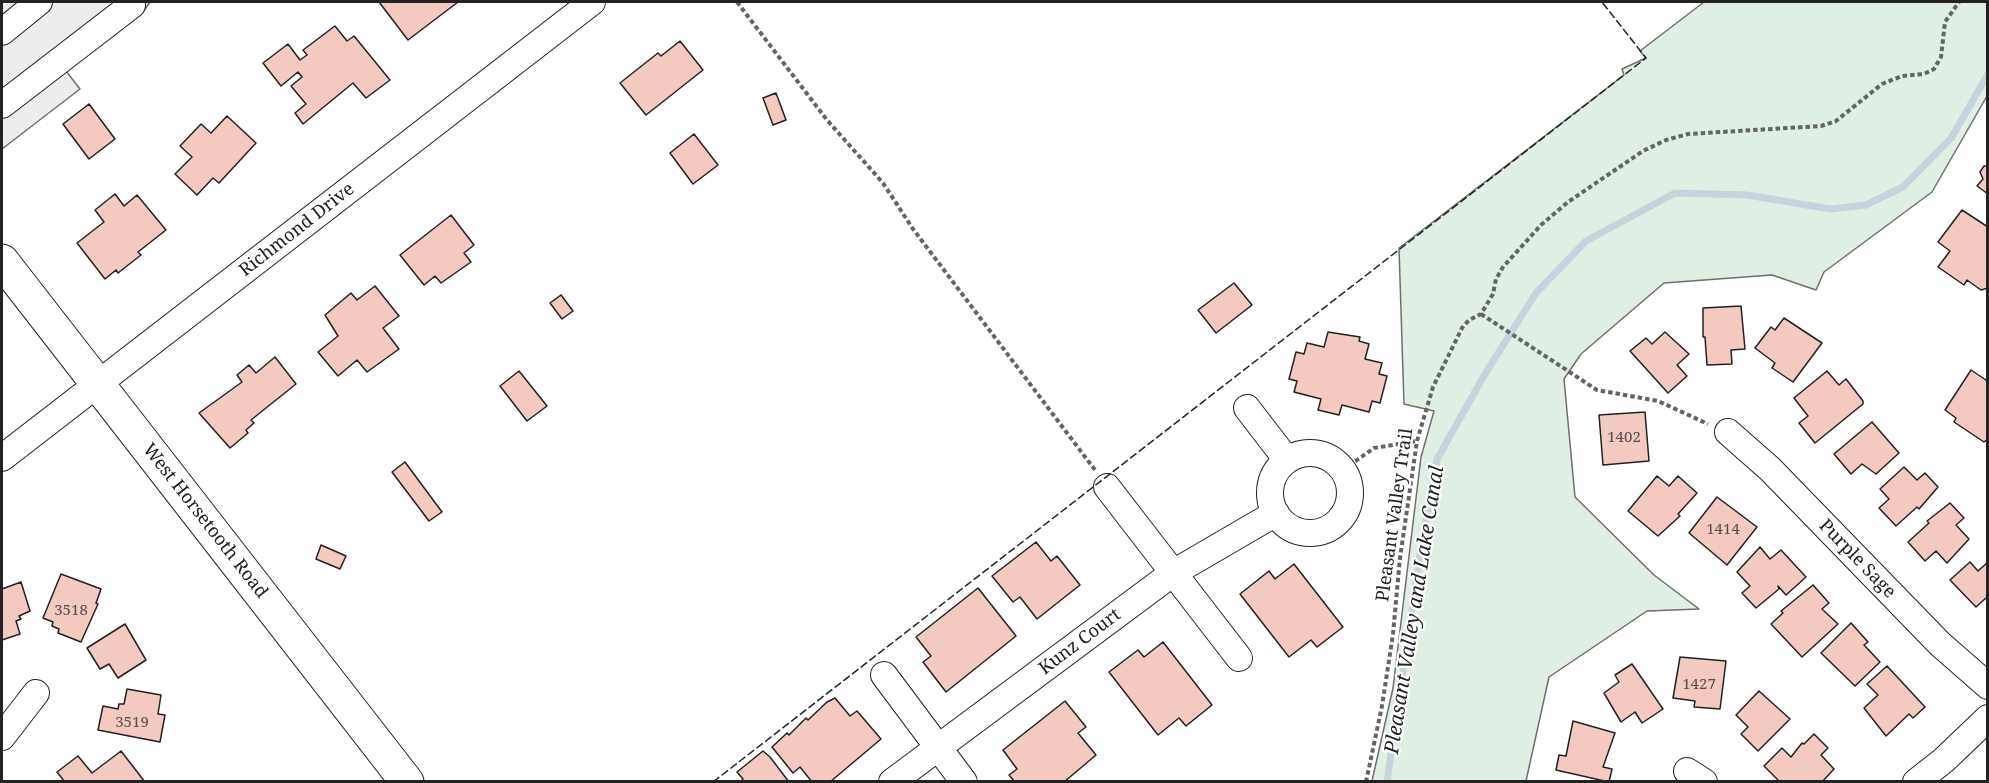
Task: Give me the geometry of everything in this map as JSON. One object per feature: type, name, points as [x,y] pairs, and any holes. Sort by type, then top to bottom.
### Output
[{"type":"main road","name":"West Horsetooth Road","points":[[2,261],[100,384],[407,782]]},
{"type":"street","points":[[2,32],[39,2]]},
{"type":"street","name":"Richmond Drive","points":[[2,459],[592,2]]},
{"type":"street","points":[[2,105],[131,3]]},
{"type":"street","points":[[1247,408],[1287,460]]},
{"type":"street","name":"Purple Sage","points":[[1728,432],[1770,469],[1940,644],[1988,686]]},
{"type":"street","points":[[1306,453],[1320,454],[1332,460],[1343,470],[1350,493],[1348,506],[1332,526],[1307,533],[1295,530],[1275,513],[1270,501],[1270,487],[1274,474],[1287,460],[1306,453]]},
{"type":"street","points":[[1107,487],[1239,658]]},
{"type":"street","name":"Kunz Court","points":[[892,782],[1173,573],[1275,513]]},
{"type":"street","points":[[884,675],[964,782]]},
{"type":"street","points":[[2,737],[36,693]]},
{"type":"street","points":[[1916,782],[1944,760],[1988,718]]},
{"type":"path","points":[[737,2],[827,120],[883,183],[913,230],[1107,487]]},
{"type":"path","name":"Pleasant Valley Trail","points":[[1366,782],[1382,706],[1393,634],[1417,441],[1432,387],[1462,328],[1469,320],[1481,314],[1493,294],[1496,279],[1503,267],[1541,225],[1568,202],[1643,151],[1666,140],[1689,134],[1821,126],[1836,121],[1882,84],[1902,76],[1924,74],[1934,69],[1941,57],[1945,22],[1959,2]]},
{"type":"path","points":[[1481,314],[1597,390],[1658,401],[1728,432]]},
{"type":"path","points":[[1343,470],[1374,448],[1417,441]]},
{"type":"green space","points":[[1704,2],[1987,2],[1987,96],[1932,192],[1824,272],[1816,290],[1772,275],[1664,283],[1581,354],[1564,379],[1575,497],[1654,575],[1699,609],[1647,611],[1549,677],[1526,781],[1372,781],[1393,688],[1421,457],[1434,411],[1404,404],[1399,248],[1624,75],[1622,69],[1646,58],[1640,51]]},
{"type":"shaded area","points":[[2,2],[150,2],[143,12],[66,71],[80,89],[2,149]]},
{"type":"building","points":[[379,2],[458,2],[408,40]]},
{"type":"building","points":[[335,26],[347,41],[354,36],[390,80],[366,98],[353,83],[303,124],[295,113],[306,104],[291,86],[302,77],[298,72],[281,86],[263,63],[288,44],[300,60],[307,55],[303,50]]},
{"type":"building","points":[[680,41],[703,70],[646,115],[620,83],[658,53],[661,56]]},
{"type":"building","points":[[776,93],[786,120],[773,125],[763,98]]},
{"type":"building","points":[[89,104],[115,139],[89,159],[63,124]]},
{"type":"building","points":[[227,116],[256,143],[219,183],[213,178],[197,195],[175,174],[192,157],[180,146],[201,124],[211,133]]},
{"type":"building","points":[[694,134],[718,165],[693,184],[670,153]]},
{"type":"building","points":[[1984,166],[1988,166],[1988,194],[1977,186],[1983,179],[1980,172]]},
{"type":"building","points":[[115,194],[124,206],[137,195],[166,230],[138,252],[141,255],[118,273],[116,270],[105,279],[77,243],[104,222],[95,210]]},
{"type":"building","points":[[1962,210],[1988,227],[1988,288],[1981,290],[1967,280],[1964,285],[1938,267],[1950,251],[1938,242]]},
{"type":"building","points":[[451,215],[474,245],[464,253],[471,262],[441,283],[435,276],[424,285],[400,255]]},
{"type":"building","points":[[1234,283],[1252,305],[1216,333],[1198,310]]},
{"type":"building","points":[[375,286],[399,316],[383,328],[399,349],[367,372],[357,360],[338,376],[318,352],[338,336],[325,315],[351,293],[357,300]]},
{"type":"building","points":[[561,295],[573,311],[562,319],[550,303]]},
{"type":"building","points":[[1741,306],[1745,349],[1731,350],[1732,364],[1707,365],[1705,337],[1703,337],[1703,308]]},
{"type":"building","points":[[1784,318],[1822,343],[1793,382],[1772,368],[1775,363],[1755,348],[1771,327],[1775,330]]},
{"type":"building","points":[[1328,332],[1360,337],[1359,341],[1369,344],[1365,359],[1382,363],[1379,374],[1387,376],[1380,403],[1372,401],[1369,412],[1342,405],[1339,415],[1318,410],[1321,399],[1294,392],[1297,381],[1289,379],[1296,352],[1304,354],[1307,343],[1324,347]]},
{"type":"building","points":[[1665,332],[1689,354],[1677,365],[1687,376],[1668,393],[1630,351],[1646,338],[1652,344]]},
{"type":"building","points":[[275,357],[296,384],[251,420],[254,423],[246,430],[248,433],[230,448],[199,413],[242,382],[237,375],[249,365],[256,373]]},
{"type":"building","points":[[1971,370],[1986,380],[1988,384],[1988,439],[1984,442],[1954,422],[1956,418],[1945,410]]},
{"type":"building","points":[[519,371],[547,406],[527,421],[500,386]]},
{"type":"building","points":[[1827,371],[1839,385],[1846,379],[1863,404],[1815,443],[1799,423],[1808,416],[1794,398]]},
{"type":"building","points":[[1645,412],[1649,461],[1603,465],[1599,415]]},
{"type":"building","points":[[1872,422],[1899,453],[1876,474],[1862,464],[1851,474],[1834,454]]},
{"type":"building","points":[[405,462],[442,512],[429,521],[392,472]]},
{"type":"building","points":[[1904,467],[1917,480],[1925,473],[1938,487],[1919,509],[1917,507],[1896,526],[1879,508],[1889,499],[1880,489]]},
{"type":"building","points":[[1657,476],[1669,486],[1678,476],[1697,493],[1678,514],[1680,516],[1658,536],[1628,511]]},
{"type":"building","points":[[1717,497],[1757,527],[1727,565],[1689,533]]},
{"type":"building","points":[[1950,503],[1964,518],[1956,525],[1969,539],[1947,563],[1936,551],[1925,561],[1908,542],[1929,523],[1927,521]]},
{"type":"building","points":[[1036,542],[1051,561],[1057,556],[1080,585],[1037,619],[1020,597],[1013,602],[992,576]]},
{"type":"building","points":[[321,545],[346,556],[340,569],[316,559]]},
{"type":"building","points":[[1760,547],[1770,559],[1781,550],[1806,577],[1786,595],[1778,586],[1779,589],[1756,608],[1742,593],[1750,586],[1737,572]]},
{"type":"building","points":[[1970,562],[1978,571],[1988,562],[1988,600],[1986,598],[1976,607],[1950,580]]},
{"type":"building","points":[[1294,564],[1343,627],[1317,647],[1311,640],[1289,657],[1240,594],[1269,571],[1275,579]]},
{"type":"building","points":[[61,574],[101,589],[96,603],[98,604],[81,642],[58,633],[59,629],[52,626],[53,622],[43,618]]},
{"type":"building","points":[[21,582],[30,611],[19,616],[21,619],[16,621],[20,634],[2,640],[2,589]]},
{"type":"building","points":[[1813,585],[1829,603],[1822,609],[1838,624],[1802,657],[1771,624],[1783,613],[1781,611]]},
{"type":"building","points":[[978,588],[1016,636],[946,692],[923,662],[931,656],[916,637]]},
{"type":"building","points":[[1851,623],[1868,642],[1864,645],[1880,662],[1855,686],[1821,653]]},
{"type":"building","points":[[125,624],[146,660],[118,678],[109,664],[100,669],[87,648]]},
{"type":"building","points":[[1163,642],[1212,705],[1186,726],[1179,718],[1158,735],[1109,672],[1138,650],[1144,657]]},
{"type":"building","points":[[1680,657],[1726,661],[1720,709],[1694,707],[1695,701],[1673,698]]},
{"type":"building","points":[[1632,664],[1663,709],[1642,723],[1635,712],[1621,722],[1604,693],[1619,682],[1615,675]]},
{"type":"building","points":[[1887,666],[1925,707],[1913,718],[1909,714],[1886,736],[1864,708],[1878,695],[1867,684]]},
{"type":"building","points":[[127,689],[161,695],[158,714],[165,715],[160,742],[98,730],[103,706],[118,709],[119,704],[124,704]]},
{"type":"building","points":[[1759,691],[1790,719],[1758,751],[1741,734],[1748,727],[1736,715]]},
{"type":"building","points":[[835,698],[850,716],[857,711],[881,739],[830,782],[812,782],[800,767],[793,773],[772,747],[787,733],[789,735],[806,718],[808,720],[827,702]]},
{"type":"building","points":[[1065,701],[1086,727],[1078,733],[1096,755],[1064,782],[1015,782],[1009,775],[1017,769],[1003,750]]},
{"type":"building","points":[[1573,721],[1615,733],[1603,767],[1612,769],[1609,782],[1556,770],[1559,755],[1566,756]]},
{"type":"building","points":[[1814,734],[1828,748],[1821,755],[1834,769],[1822,782],[1780,782],[1764,766],[1782,748],[1791,757],[1802,743],[1804,744]]},
{"type":"building","points":[[121,751],[145,782],[65,782],[57,772],[78,756],[92,773]]},
{"type":"building","points":[[763,751],[789,782],[740,782],[743,779],[737,772]]},
{"type":"waterway","name":"Pleasant Valley and Lake Canal","points":[[1387,782],[1422,541],[1437,459],[1485,374],[1536,293],[1586,241],[1675,193],[1747,195],[1830,209],[1866,205],[1903,187],[1952,137],[1988,74]]},
{"type":"fence","points":[[713,782],[1646,58],[1602,2]]}]
